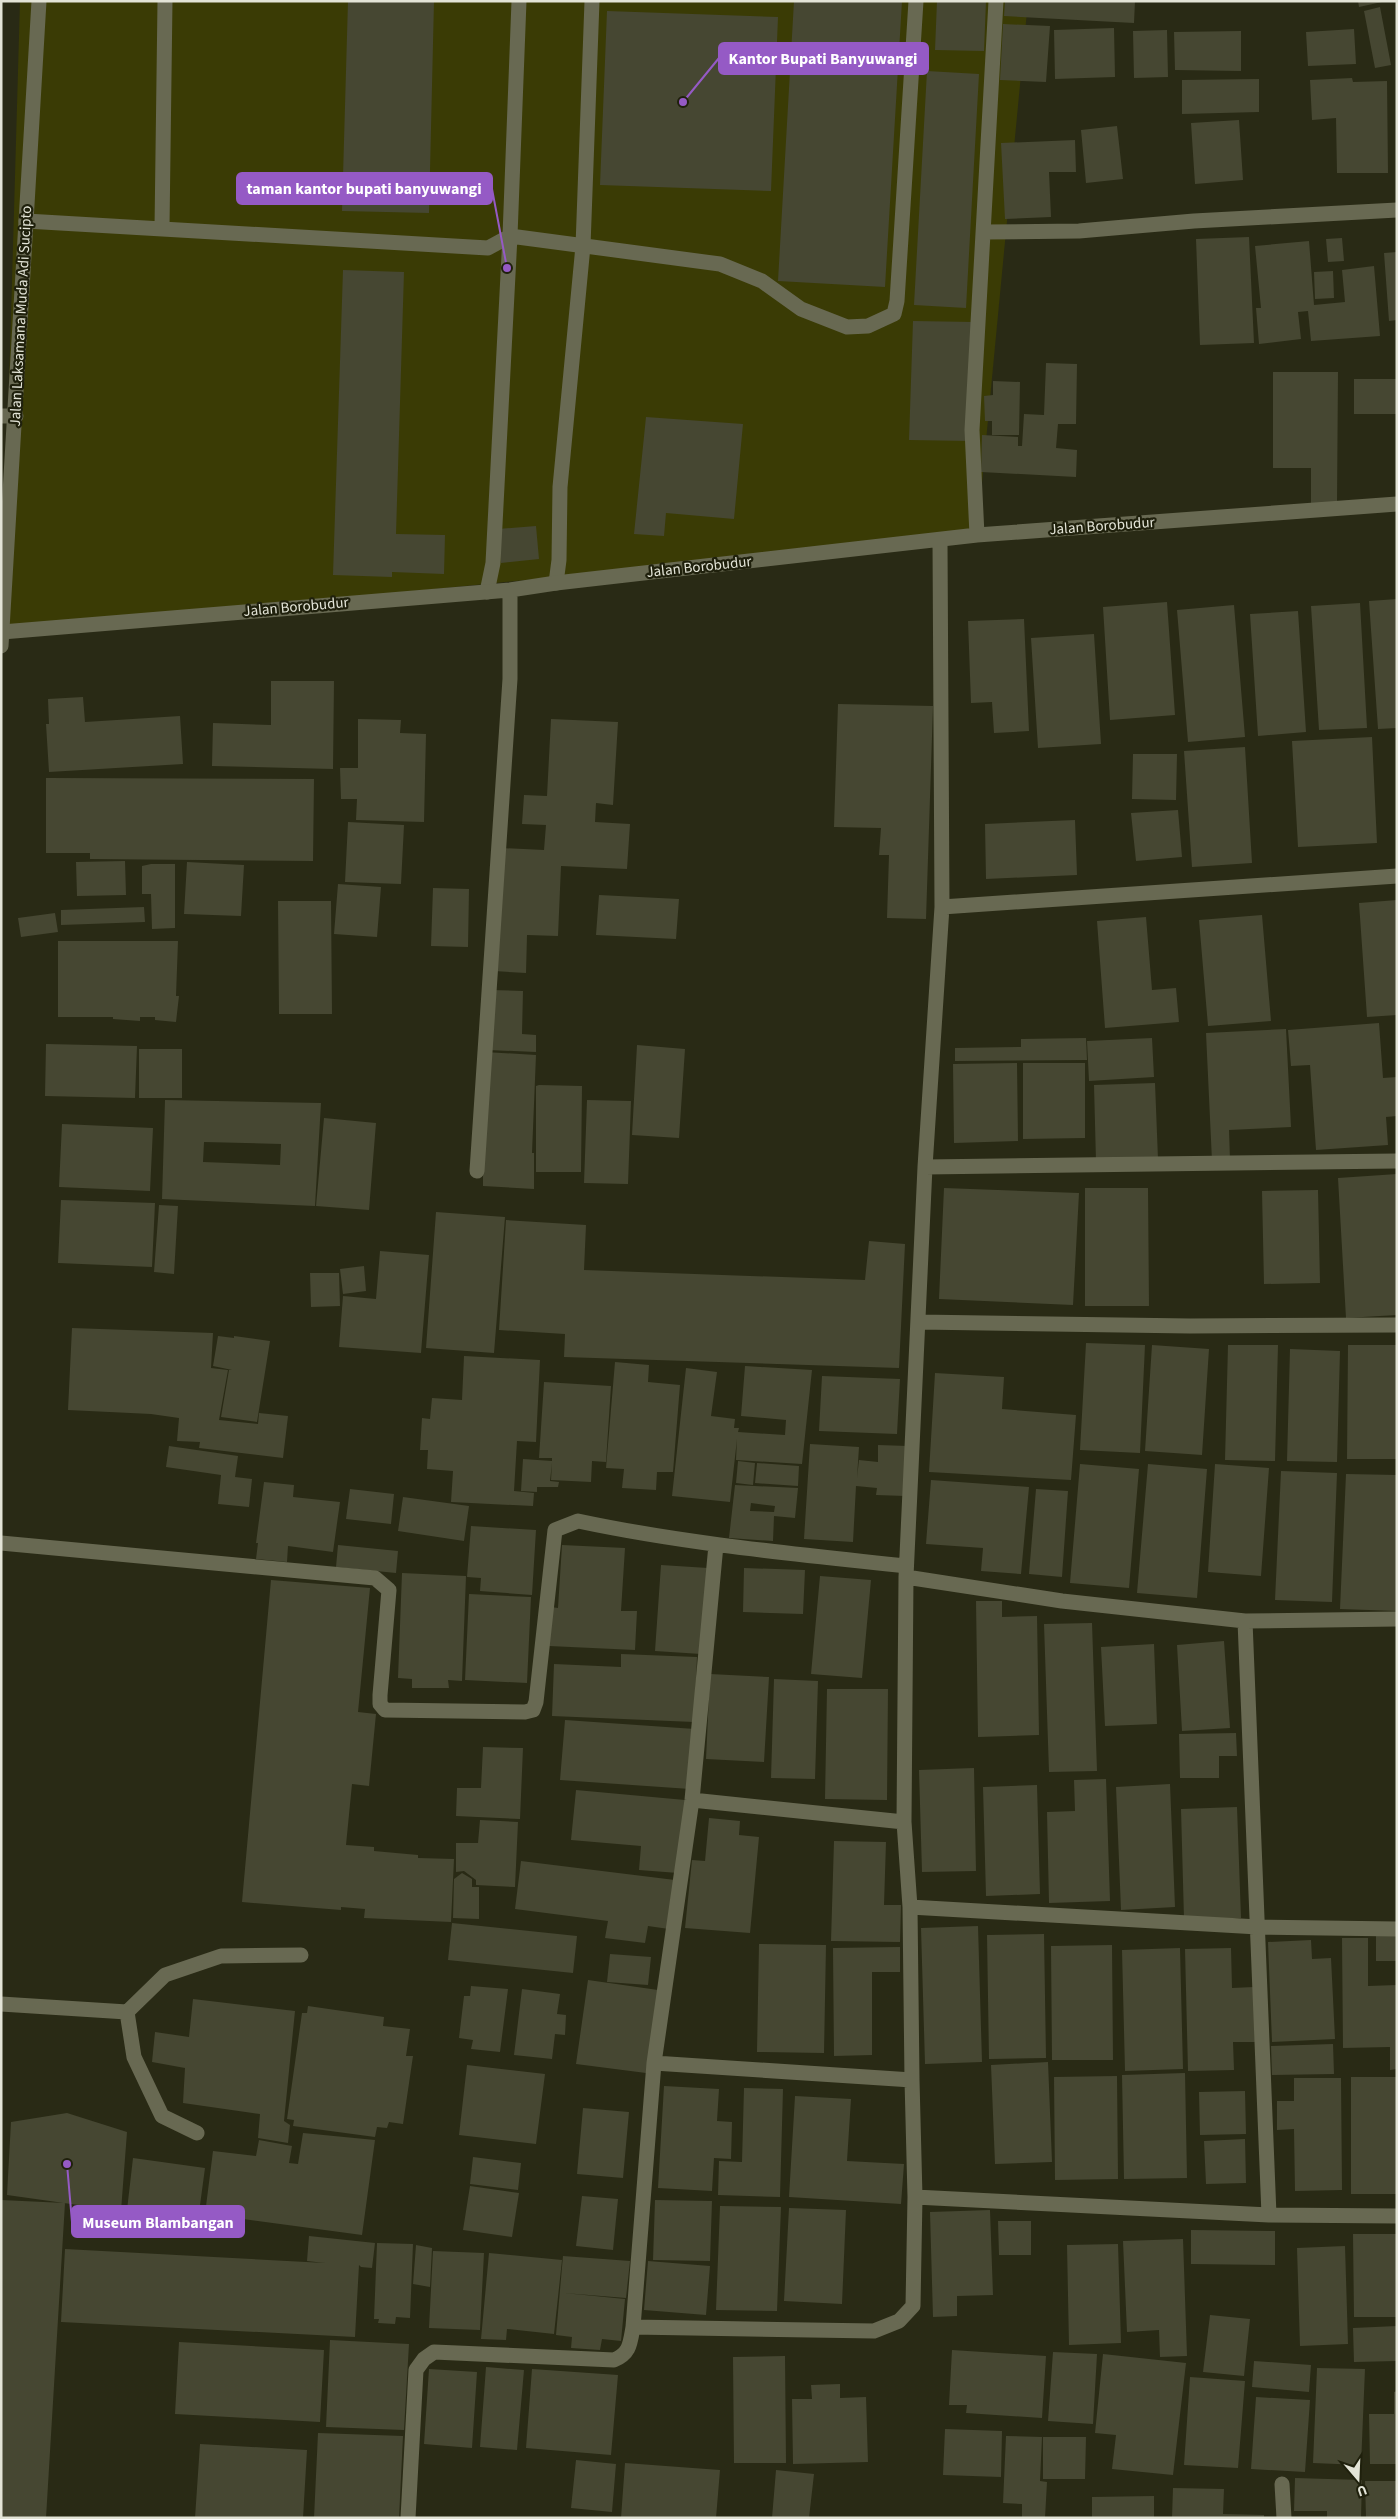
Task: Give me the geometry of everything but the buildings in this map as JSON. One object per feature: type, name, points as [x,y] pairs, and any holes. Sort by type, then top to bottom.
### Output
[{"type":"street","name":"Jalan Laksamana Muda Adi Sucipto","points":[[1,646],[9,416],[26,221],[39,1]]},
{"type":"street","points":[[162,228],[165,1]]},
{"type":"street","points":[[487,592],[493,564],[510,236],[519,1]]},
{"type":"street","points":[[556,582],[560,560],[560,487],[583,246],[592,1]]},
{"type":"street","points":[[26,221],[488,248],[510,236],[720,264],[762,281],[801,309],[847,327],[868,326],[894,314],[899,281],[916,1]]},
{"type":"street","points":[[976,535],[972,430],[984,232],[990,76],[996,1]]},
{"type":"street","points":[[984,232],[1079,231],[1194,221],[1397,210]]},
{"type":"street","name":"Jalan Borobudur","points":[[2,632],[510,590],[556,582],[940,541],[976,535],[1397,504]]},
{"type":"street","points":[[633,2327],[874,2331],[899,2321],[913,2306],[915,2196],[910,1907],[904,1822],[906,1571],[925,1167],[942,907],[940,541]]},
{"type":"street","points":[[476,1171],[510,679],[510,590]]},
{"type":"street","points":[[942,907],[1397,876]]},
{"type":"street","points":[[925,1167],[1397,1161]]},
{"type":"street","points":[[918,1322],[1190,1326],[1397,1325]]},
{"type":"street","points":[[1,1543],[375,1578],[389,1590],[380,1695],[380,1704],[385,1710],[525,1712],[533,1710],[536,1702],[555,1530],[578,1521],[641,1534],[906,1571],[1062,1601],[1245,1621],[1397,1619]]},
{"type":"street","points":[[408,2518],[416,2370],[424,2359],[434,2352],[614,2360],[623,2356],[629,2350],[633,2327],[654,2063],[692,1800],[716,1545]]},
{"type":"street","points":[[1245,1621],[1269,2215]]},
{"type":"street","points":[[692,1800],[904,1822]]},
{"type":"street","points":[[910,1907],[1258,1927],[1397,1928]]},
{"type":"street","points":[[1,2004],[127,2012],[166,1975],[221,1956],[301,1955]]},
{"type":"street","points":[[127,2012],[134,2056],[162,2116],[197,2133]]},
{"type":"street","points":[[654,2063],[912,2080]]},
{"type":"street","points":[[915,2196],[1269,2215],[1397,2216]]},
{"type":"street","points":[[1282,2484],[1284,2518]]},
{"type":"shaded area","points":[[20,1],[1028,1],[977,535],[2,632]]},
{"type":"place","name":"Kantor Bupati Banyuwangi","points":[[683,102]]},
{"type":"place","name":"taman kantor bupati banyuwangi","points":[[507,268]]},
{"type":"place","name":"Museum Blambangan","points":[[67,2164]]}]
